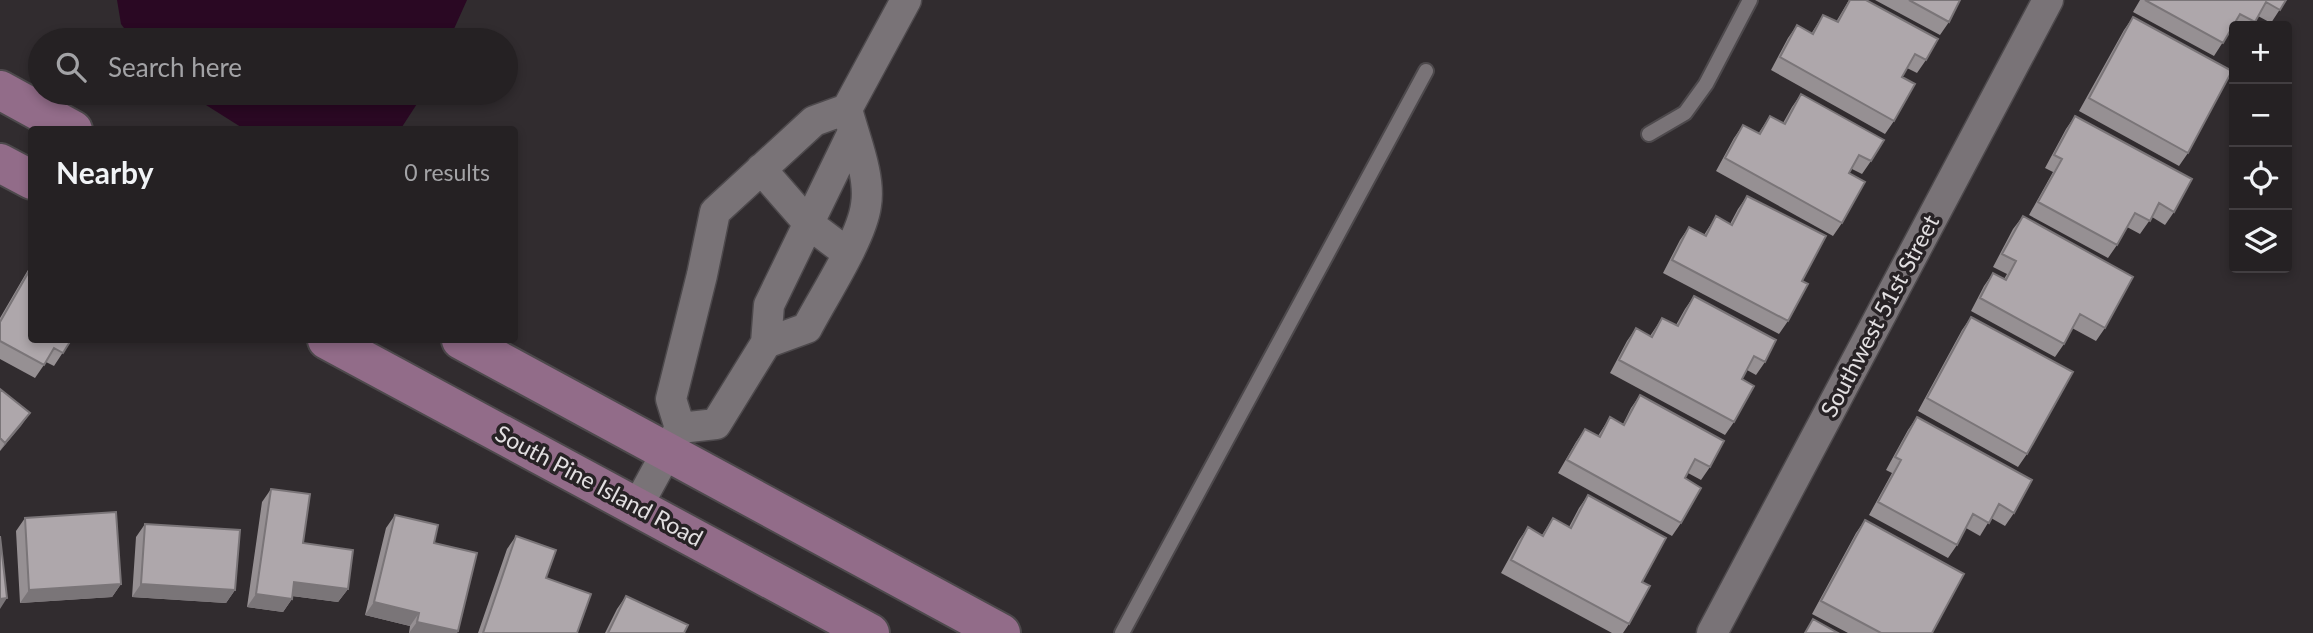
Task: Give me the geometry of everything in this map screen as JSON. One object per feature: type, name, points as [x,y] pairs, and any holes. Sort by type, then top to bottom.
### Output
[{"type":"main road","points":[[0,90],[66,126]]},
{"type":"main road","points":[[0,163],[28,178]]},
{"type":"main road","name":"South Pine Island Road","points":[[333,343],[870,633]]},
{"type":"main road","points":[[467,343],[673,440],[1001,633]]},
{"type":"street","points":[[673,440],[716,424],[766,343],[769,304],[808,224],[850,121],[906,0]]},
{"type":"street","name":"Southwest 51st Street","points":[[1712,633],[2048,0]]},
{"type":"street","points":[[637,507],[673,440],[670,399],[715,212],[814,121],[850,121]]},
{"type":"street","points":[[766,343],[807,328],[867,205],[864,176],[850,121]]},
{"type":"street","points":[[761,169],[808,224],[846,252]]},
{"type":"lane","points":[[1649,134],[1685,113],[1706,84],[1750,0]]},
{"type":"lane","points":[[1122,633],[1426,71]]},
{"type":"shaded area","points":[[117,0],[467,0],[454,28],[124,28]]},
{"type":"shaded area","points":[[206,105],[416,105],[403,126],[239,126]]},
{"type":"building","points":[[1850,0],[1866,0],[1938,39],[1926,60],[1915,54],[1902,77],[1915,84],[1894,121],[1780,57],[1797,25],[1813,34],[1823,15],[1838,22]]},
{"type":"building","points":[[1909,0],[1960,0],[1949,22]]},
{"type":"building","points":[[2145,0],[2286,0],[2280,10],[2266,2],[2256,21],[2240,14],[2236,21],[2229,21],[2229,33],[2223,43]]},
{"type":"building","points":[[2133,17],[2229,69],[2229,77],[2188,153],[2089,98]]},
{"type":"building","points":[[1801,94],[1884,140],[1871,161],[1859,155],[1849,173],[1865,182],[1842,223],[1725,158],[1743,125],[1760,134],[1770,116],[1785,124]]},
{"type":"building","points":[[2075,116],[2192,179],[2174,212],[2159,203],[2150,221],[2135,213],[2117,245],[2038,202],[2062,159],[2054,155]]},
{"type":"building","points":[[1747,196],[1826,236],[1802,281],[1808,284],[1788,321],[1672,260],[1689,227],[1706,236],[1716,216],[1732,225]]},
{"type":"building","points":[[2023,216],[2133,277],[2105,328],[2080,314],[2064,344],[1980,298],[1993,273],[2006,280],[2016,261],[2002,254]]},
{"type":"building","points":[[28,273],[28,343],[69,343],[63,353],[54,348],[44,365],[0,341],[0,322]]},
{"type":"building","points":[[1694,296],[1776,340],[1765,362],[1754,356],[1742,379],[1754,386],[1734,422],[1619,360],[1636,328],[1652,337],[1662,318],[1678,326]]},
{"type":"building","points":[[1971,317],[2073,372],[2027,454],[1927,398]]},
{"type":"building","points":[[0,389],[30,413],[5,443],[0,438]]},
{"type":"building","points":[[1640,395],[1724,441],[1710,467],[1695,459],[1685,478],[1701,488],[1681,523],[1567,460],[1585,429],[1600,437],[1610,417],[1624,425]]},
{"type":"building","points":[[1917,417],[2032,480],[2014,513],[1999,504],[1989,523],[1973,514],[1957,545],[1878,502],[1901,460],[1895,457]]},
{"type":"building","points":[[271,489],[310,494],[303,543],[353,550],[348,589],[294,582],[292,599],[256,594]]},
{"type":"building","points":[[1588,495],[1666,538],[1642,582],[1650,586],[1629,624],[1511,560],[1528,527],[1543,536],[1553,518],[1571,528]]},
{"type":"building","points":[[116,512],[121,584],[29,590],[25,518]]},
{"type":"building","points":[[395,515],[438,525],[434,543],[477,553],[458,631],[417,622],[419,613],[374,602]]},
{"type":"building","points":[[1865,520],[1964,574],[1932,633],[1881,633],[1821,601]]},
{"type":"building","points":[[145,524],[240,530],[235,590],[141,584]]},
{"type":"building","points":[[0,536],[7,598],[0,599]]},
{"type":"building","points":[[516,536],[556,550],[546,578],[591,594],[577,633],[483,633]]},
{"type":"building","points":[[626,596],[688,625],[684,633],[608,633]]},
{"type":"building","points":[[1813,619],[1838,633],[1805,633]]}]
